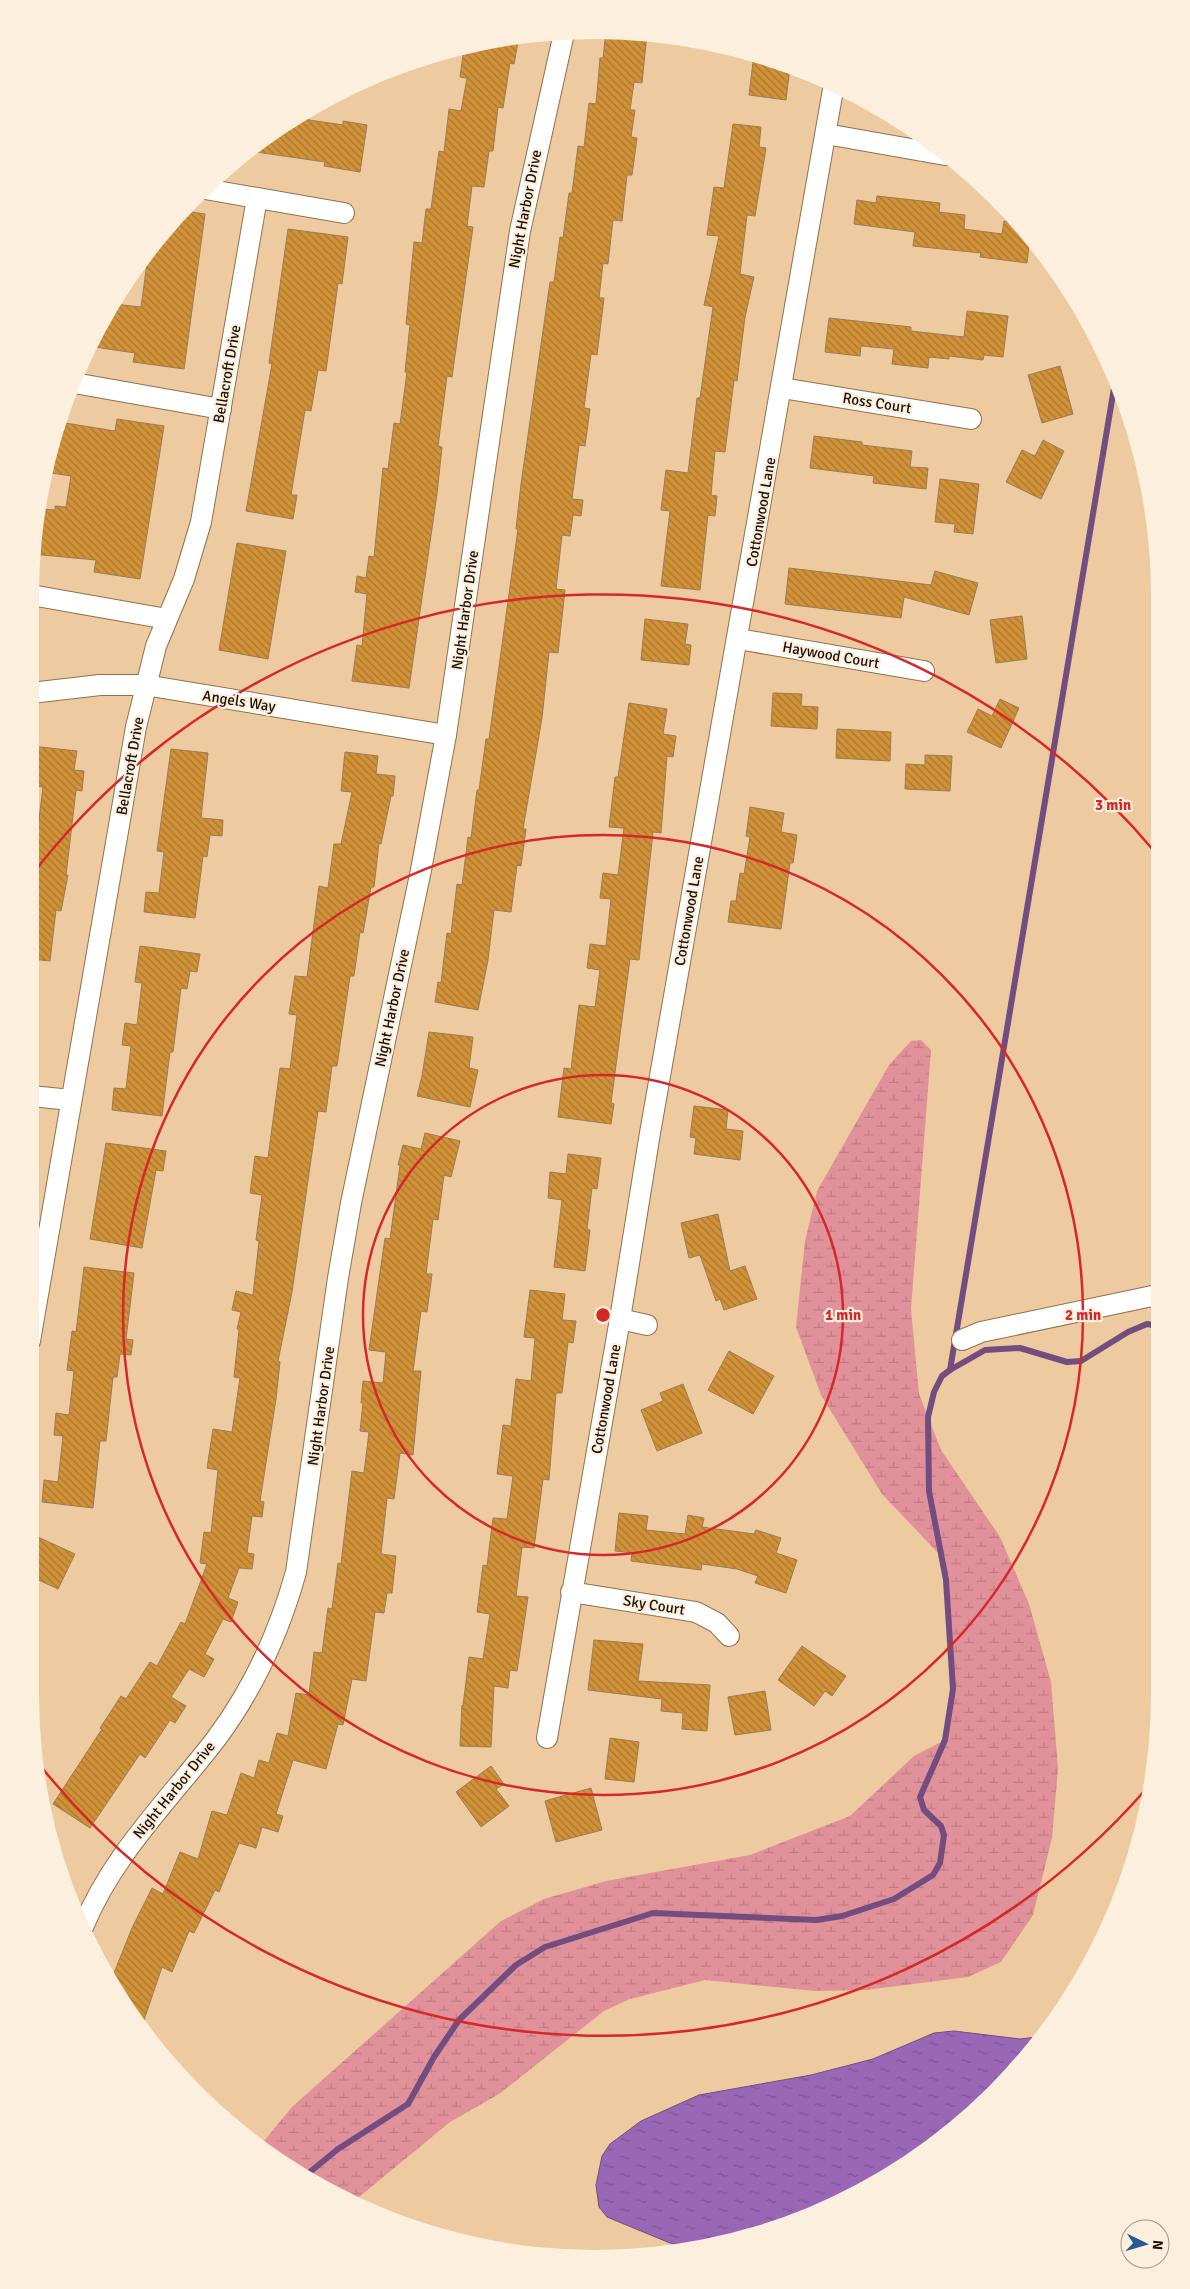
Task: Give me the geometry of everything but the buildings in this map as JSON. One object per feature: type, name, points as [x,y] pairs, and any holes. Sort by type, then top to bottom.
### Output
[{"type":"street","name":"Night Harbor Drive","points":[[87,1919],[120,1857],[148,1819],[192,1768],[238,1708],[257,1676],[286,1608],[296,1572],[351,1203],[421,870],[446,735],[520,231],[562,40]]},
{"type":"street","name":"Cottonwood Lane","points":[[547,1738],[652,1124],[833,92]]},
{"type":"street","points":[[826,134],[932,153]]},
{"type":"street","points":[[214,191],[344,213]]},
{"type":"street","name":"Bellacroft Drive","points":[[39,1288],[145,685],[156,646],[184,580],[196,545],[257,198]]},
{"type":"street","points":[[80,384],[221,409]]},
{"type":"street","name":"Ross Court","points":[[782,388],[971,419]]},
{"type":"street","points":[[39,596],[167,619]]},
{"type":"street","name":"Haywood Court","points":[[738,639],[924,671]]},
{"type":"street","name":"Angels Way","points":[[39,692],[100,684],[145,685],[446,735]]},
{"type":"street","points":[[39,1097],[71,1100]]},
{"type":"street","points":[[962,1340],[981,1332],[1151,1296]]},
{"type":"street","points":[[620,1319],[647,1325]]},
{"type":"street","name":"Sky Court","points":[[571,1592],[696,1612],[717,1623],[729,1636]]},
{"type":"green space","points":[[921,1040],[931,1050],[911,1309],[919,1394],[941,1450],[1000,1537],[1029,1604],[1051,1682],[1058,1769],[1052,1838],[1033,1915],[1001,1962],[968,1977],[866,1990],[815,1991],[705,1980],[630,1999],[604,2011],[499,2094],[450,2122],[359,2197],[349,2193],[286,2157],[264,2141],[292,2107],[501,1921],[544,1899],[606,1881],[750,1855],[850,1816],[914,1756],[945,1740],[953,1689],[941,1556],[882,1494],[821,1395],[796,1327],[805,1241],[817,1191],[889,1065],[911,1041]]},
{"type":"water","points":[[954,2031],[1020,2039],[1032,2038],[988,2087],[934,2135],[904,2157],[841,2193],[774,2221],[704,2240],[675,2244],[607,2217],[599,2207],[596,2185],[602,2156],[610,2144],[641,2121],[699,2095],[811,2075],[873,2059],[934,2033]]},
{"type":"waterway","points":[[950,1370],[1113,393]]},
{"type":"waterway","points":[[310,2172],[338,2149],[408,2104],[434,2057],[459,2020],[516,1965],[545,1947],[653,1913],[816,1920],[842,1916],[894,1899],[933,1875],[940,1863],[944,1835],[941,1826],[924,1810],[920,1797],[945,1740],[953,1689],[946,1580],[929,1491],[928,1417],[934,1392],[942,1376],[985,1350],[1020,1348],[1067,1362],[1081,1361],[1128,1332],[1147,1324],[1151,1325]]}]
